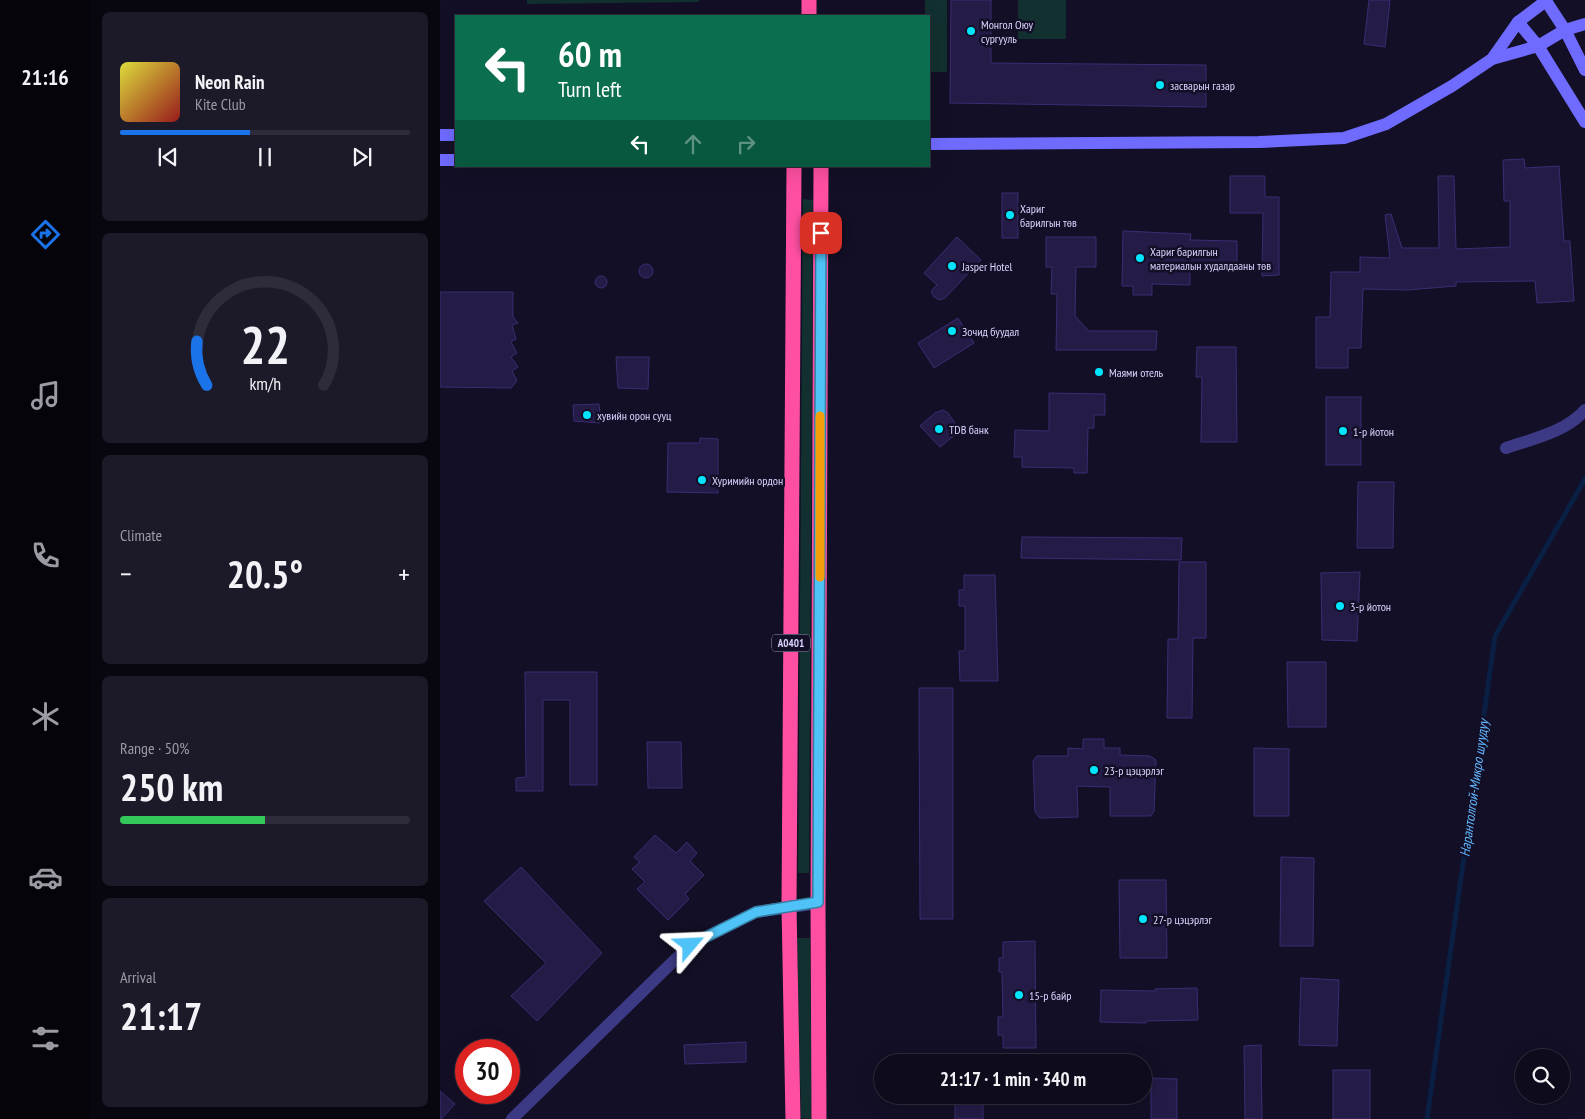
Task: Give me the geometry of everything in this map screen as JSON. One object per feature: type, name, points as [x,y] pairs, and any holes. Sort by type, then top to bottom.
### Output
[{"type":"highway","points":[[809,0],[809,15]]},
{"type":"highway","name":"A0401","points":[[793,1119],[789,906],[794,167]]},
{"type":"highway","name":"A0401","points":[[819,1119],[821,167]]},
{"type":"main road","points":[[930,144],[1259,142],[1344,138],[1386,124],[1452,86],[1492,58],[1518,22],[1546,0],[1565,30],[1585,70]]},
{"type":"main road","points":[[1518,22],[1538,46],[1585,122]]},
{"type":"main road","points":[[1492,58],[1538,46],[1565,30],[1585,24]]},
{"type":"main road","points":[[440,135],[455,135]]},
{"type":"main road","points":[[440,160],[455,160]]},
{"type":"street","points":[[1506,448],[1544,436],[1577,420],[1585,410]]},
{"type":"street","points":[[512,1119],[690,945],[756,912],[818,902]]},
{"type":"green space","points":[[527,0],[699,0],[699,2],[527,4]]},
{"type":"green space","points":[[925,0],[947,0],[947,72],[930,72],[930,15],[925,15]]},
{"type":"green space","points":[[1018,0],[1066,0],[1066,39],[1018,39]]},
{"type":"green space","points":[[803,199],[813,200],[809,873],[798,873]]},
{"type":"green space","points":[[797,938],[810,938],[812,1119],[801,1118]]},
{"type":"building","name":"Монгол Оюу сургууль","points":[[951,0],[991,0],[991,63],[1206,65],[1206,107],[950,103]]},
{"type":"building","points":[[1369,0],[1390,0],[1385,47],[1364,44]]},
{"type":"building","points":[[1524,159],[1525,168],[1559,166],[1564,241],[1570,241],[1574,301],[1537,303],[1535,281],[1456,282],[1456,286],[1407,290],[1363,289],[1361,348],[1348,348],[1348,368],[1316,368],[1316,317],[1330,317],[1331,272],[1360,272],[1360,257],[1390,258],[1385,215],[1391,214],[1402,248],[1439,248],[1438,176],[1454,176],[1456,249],[1510,247],[1510,201],[1504,201],[1503,160]]},
{"type":"building","points":[[1230,176],[1265,176],[1265,197],[1279,197],[1279,275],[1262,276],[1263,213],[1230,213]]},
{"type":"building","name":"Хариг барилгын төв","points":[[1002,193],[1018,193],[1018,238],[1002,238]]},
{"type":"building","points":[[1123,231],[1191,234],[1190,240],[1237,241],[1237,271],[1190,270],[1190,285],[1152,284],[1152,295],[1133,295],[1133,286],[1122,286]]},
{"type":"building","name":"Jasper Hotel","points":[[957,237],[981,260],[945,298],[940,300],[934,297],[931,291],[937,285],[924,273]]},
{"type":"building","points":[[1046,237],[1096,237],[1096,267],[1076,267],[1075,316],[1089,331],[1157,331],[1156,350],[1056,350],[1057,294],[1051,294],[1052,267],[1046,267]]},
{"type":"building","points":[[646,264],[651,266],[653,271],[651,276],[646,278],[641,276],[639,271],[641,266]]},
{"type":"building","points":[[603,276],[606,277],[606,287],[599,288],[596,287],[595,280],[596,277]]},
{"type":"building","points":[[440,292],[513,292],[513,317],[518,323],[512,325],[516,339],[511,342],[517,353],[511,357],[518,367],[512,371],[517,381],[511,388],[440,387]]},
{"type":"building","name":"Зочид буудал","points":[[958,318],[974,343],[934,368],[918,343]]},
{"type":"building","points":[[1197,347],[1236,347],[1237,442],[1201,442],[1202,377],[1196,377]]},
{"type":"building","points":[[616,357],[649,357],[648,389],[618,388]]},
{"type":"building","points":[[1049,393],[1105,394],[1105,415],[1094,415],[1094,428],[1088,428],[1087,473],[1074,473],[1074,468],[1022,467],[1022,457],[1014,457],[1015,430],[1049,431]]},
{"type":"building","name":"1-р йотон","points":[[1326,397],[1361,397],[1361,465],[1326,465]]},
{"type":"building","name":"хувийн орон сууц","points":[[599,404],[600,423],[574,421],[573,405]]},
{"type":"building","name":"TDB банк","points":[[943,410],[948,413],[957,426],[956,434],[940,447],[920,426],[935,413]]},
{"type":"building","points":[[700,438],[718,439],[718,493],[667,492],[668,443],[700,443]]},
{"type":"building","points":[[1358,482],[1394,482],[1393,548],[1357,548]]},
{"type":"building","points":[[1022,537],[1182,538],[1181,560],[1021,558]]},
{"type":"building","points":[[1179,562],[1206,562],[1206,638],[1193,638],[1192,718],[1167,718],[1168,639],[1178,639]]},
{"type":"building","name":"3-р йотон","points":[[1360,572],[1357,641],[1322,640],[1321,573]]},
{"type":"building","points":[[964,575],[995,575],[998,681],[960,681],[959,651],[965,651],[965,606],[959,606],[959,590],[964,590]]},
{"type":"building","points":[[1287,662],[1326,662],[1326,727],[1288,727]]},
{"type":"building","points":[[525,672],[597,672],[597,785],[570,785],[570,700],[543,700],[543,791],[516,791],[516,778],[526,777]]},
{"type":"building","points":[[919,688],[953,688],[953,919],[920,919]]},
{"type":"building","name":"23-р цэцэрлэг","points":[[1083,739],[1104,739],[1104,748],[1120,748],[1120,755],[1150,756],[1156,760],[1154,811],[1151,816],[1110,816],[1110,787],[1077,786],[1078,817],[1040,818],[1035,812],[1033,761],[1037,756],[1068,756],[1068,748],[1083,749]]},
{"type":"building","points":[[647,742],[681,742],[682,788],[648,788]]},
{"type":"building","points":[[1254,748],[1289,749],[1289,816],[1254,816]]},
{"type":"building","points":[[655,835],[676,853],[687,842],[697,853],[690,861],[704,875],[685,894],[689,899],[668,920],[637,889],[645,882],[632,869],[640,862],[634,857]]},
{"type":"building","points":[[1281,857],[1314,858],[1313,946],[1280,946]]},
{"type":"building","points":[[521,867],[602,953],[537,1021],[511,996],[546,963],[484,901]]},
{"type":"building","name":"27-р цэцэрлэг","points":[[1119,880],[1166,880],[1167,958],[1120,958]]},
{"type":"building","name":"15-р байр","points":[[1035,941],[1036,1048],[1003,1048],[1003,1035],[998,1035],[998,1017],[1003,1017],[1002,972],[999,972],[999,958],[1003,958],[1003,942]]},
{"type":"building","points":[[1301,978],[1339,980],[1337,1046],[1299,1045]]},
{"type":"building","points":[[1197,988],[1198,1020],[1146,1021],[1146,1023],[1100,1022],[1101,990],[1155,991],[1155,989]]},
{"type":"building","points":[[746,1042],[746,1062],[685,1064],[684,1045]]},
{"type":"building","points":[[1261,1045],[1262,1119],[1245,1119],[1244,1046]]},
{"type":"building","points":[[1333,1070],[1370,1070],[1370,1119],[1333,1119]]},
{"type":"building","points":[[1152,1078],[1177,1079],[1177,1119],[1151,1119]]},
{"type":"building","points":[[440,1091],[455,1104],[440,1119]]},
{"type":"building","points":[[955,1104],[983,1104],[983,1119],[955,1119]]},
{"type":"waterway","name":"Нарантолгой-Микро шуудуу","points":[[1427,1119],[1495,636],[1585,479]]},
{"type":"slow traffic","points":[[820,416],[820,577]]},
{"type":"place","name":"Монгол Оюу сургууль","points":[[971,31]]},
{"type":"place","name":"засварын газар","points":[[1160,85]]},
{"type":"place","name":"Хариг барилгын төв","points":[[1010,215]]},
{"type":"place","name":"Хариг барилгын материалын худалдааны төв","points":[[1140,258]]},
{"type":"place","name":"Jasper Hotel","points":[[952,266]]},
{"type":"place","name":"Зочид буудал","points":[[952,331]]},
{"type":"place","name":"Маями отель","points":[[1099,372]]},
{"type":"place","name":"хувийн орон сууц","points":[[587,415]]},
{"type":"place","name":"TDB банк","points":[[939,429]]},
{"type":"place","name":"1-р йотон","points":[[1343,431]]},
{"type":"place","name":"Хуримийн ордон","points":[[702,480]]},
{"type":"place","name":"3-р йотон","points":[[1340,606]]},
{"type":"place","name":"23-р цэцэрлэг","points":[[1094,770]]},
{"type":"place","name":"27-р цэцэрлэг","points":[[1143,919]]},
{"type":"place","name":"15-р байр","points":[[1019,995]]},
{"type":"route","points":[[690,945],[756,912],[818,902],[821,233]]}]
